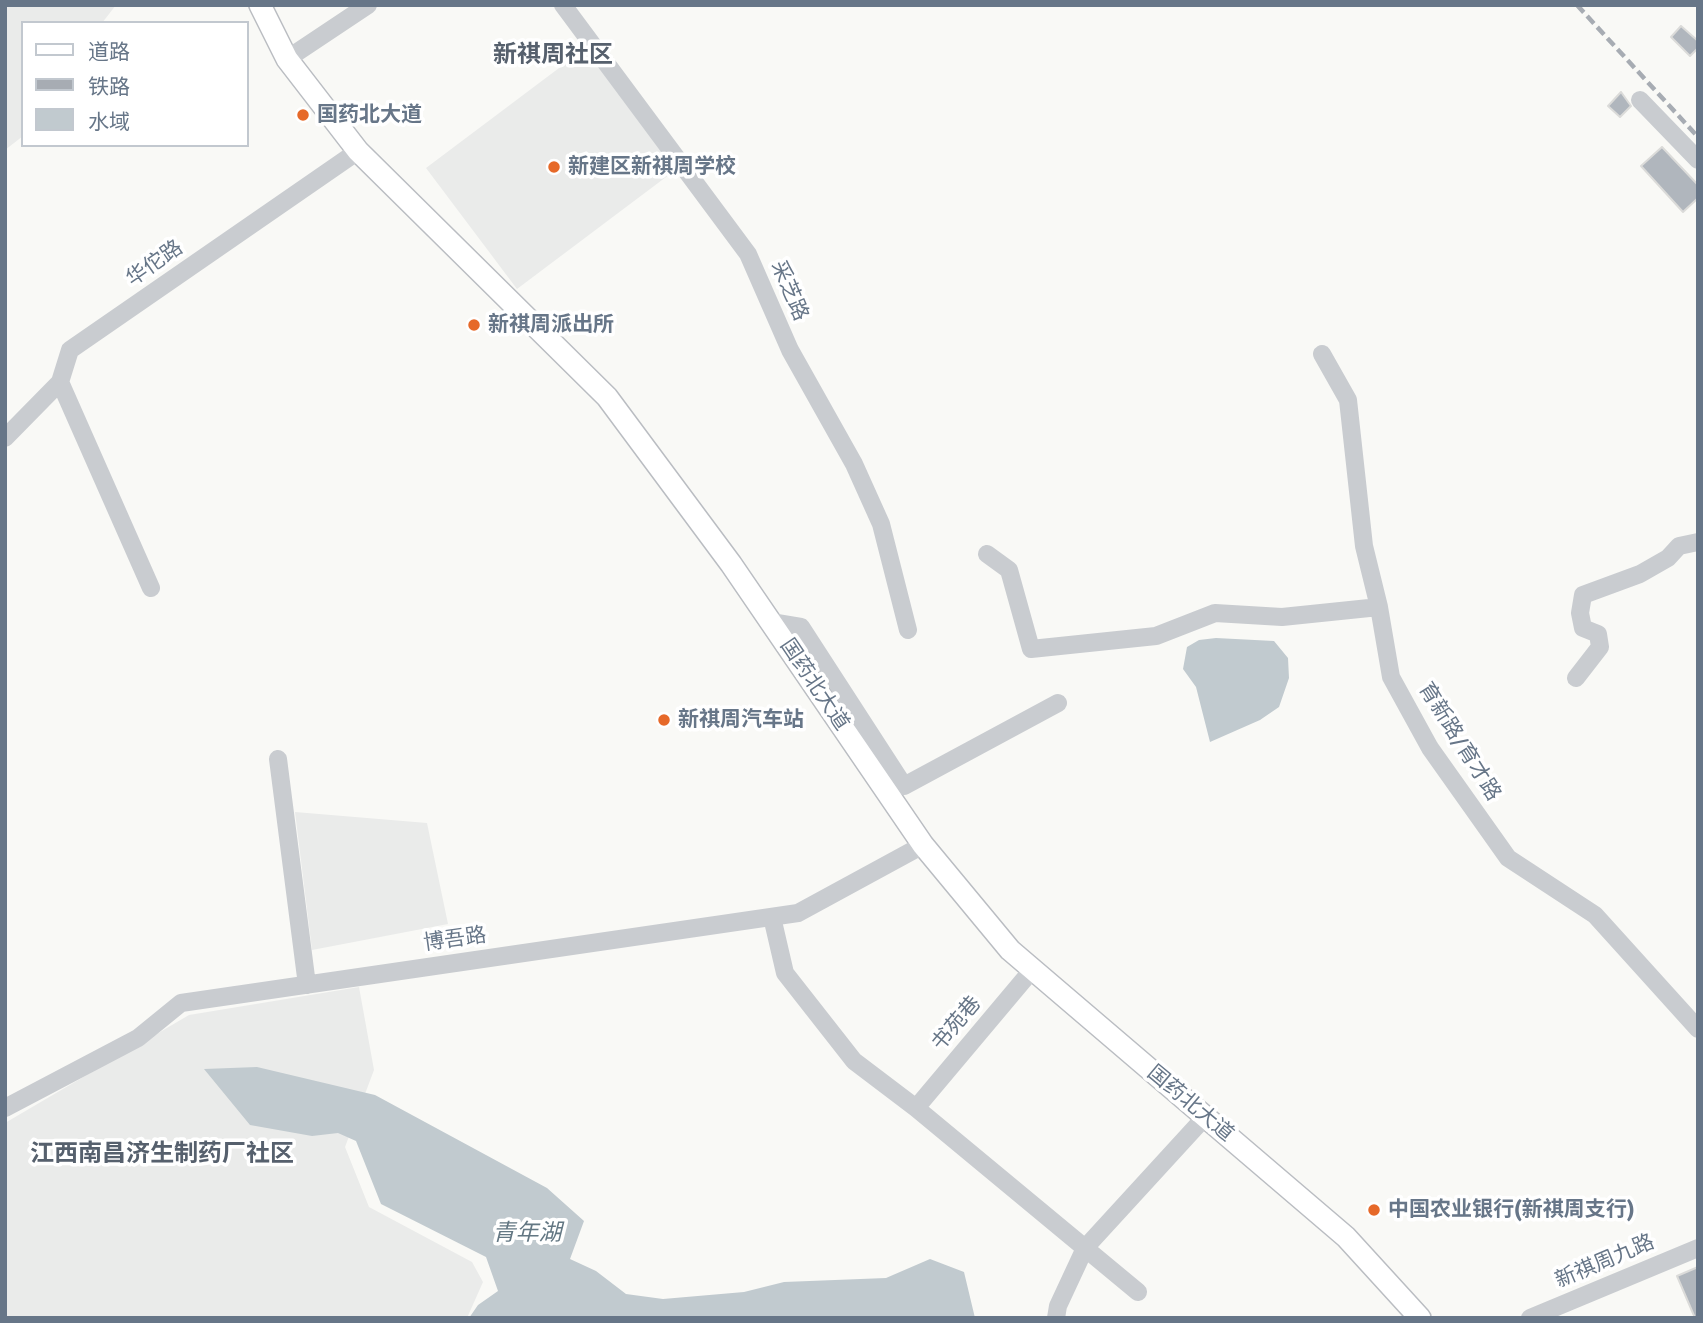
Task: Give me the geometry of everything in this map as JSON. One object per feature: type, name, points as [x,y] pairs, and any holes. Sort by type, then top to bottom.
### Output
[{"type":"main road","name":"国药北大道","points":[[260,5],[287,59],[358,151],[607,397],[771,622],[923,845],[1010,950],[1346,1237],[1420,1318]]},
{"type":"street","points":[[287,59],[368,5]]},
{"type":"street","name":"采芝路","points":[[564,5],[748,254],[790,350],[855,464],[881,524],[908,629]]},
{"type":"street","points":[[1640,100],[1698,160]]},
{"type":"street","name":"华佗路","points":[[5,439],[60,382],[70,350],[358,151]]},
{"type":"street","name":"育新路/育才路","points":[[1322,354],[1348,400],[1364,546],[1379,607],[1391,677],[1430,748],[1508,858],[1595,915],[1698,1029]]},
{"type":"street","points":[[60,382],[151,589]]},
{"type":"street","points":[[1576,678],[1601,647],[1598,634],[1583,628],[1580,613],[1583,595],[1640,573],[1668,558],[1679,546],[1698,542]]},
{"type":"street","points":[[987,554],[1009,570],[1031,649],[1156,636],[1215,612],[1282,617],[1379,607]]},
{"type":"street","points":[[771,622],[801,627],[904,786],[1058,703]]},
{"type":"street","points":[[278,759],[307,985]]},
{"type":"street","name":"博吾路","points":[[5,1108],[138,1038],[181,1003],[798,913],[923,845]]},
{"type":"street","points":[[772,917],[785,973],[854,1060],[1138,1292]]},
{"type":"street","name":"书苑巷","points":[[916,1108],[1032,970]]},
{"type":"street","points":[[1056,1318],[1058,1306],[1085,1248],[1205,1117]]},
{"type":"street","name":"新祺周九路","points":[[1530,1318],[1698,1248]]},
{"type":"shaded area","points":[[5,5],[116,5],[104,21],[21,21],[21,138],[5,150]]},
{"type":"shaded area","name":"新建区新祺周学校","points":[[591,44],[682,165],[517,289],[426,168]]},
{"type":"shaded area","points":[[295,812],[427,823],[448,924],[312,950]]},
{"type":"shaded area","points":[[359,987],[374,1070],[345,1147],[369,1207],[472,1262],[483,1282],[467,1318],[5,1318],[5,1123],[189,1015]]},
{"type":"water","points":[[1216,638],[1274,641],[1288,658],[1289,678],[1279,707],[1260,720],[1210,742],[1196,687],[1183,669],[1187,647],[1199,640]]},
{"type":"water","name":"青年湖","points":[[257,1067],[375,1095],[547,1188],[584,1221],[570,1259],[596,1271],[626,1294],[663,1299],[744,1292],[784,1282],[886,1278],[930,1259],[964,1272],[975,1318],[469,1318],[478,1305],[498,1291],[486,1257],[381,1204],[356,1141],[338,1133],[312,1136],[250,1125],[204,1069]]},
{"type":"building","points":[[1681,26],[1698,41],[1698,48],[1690,56],[1671,37]]},
{"type":"building","points":[[1621,92],[1631,106],[1620,117],[1608,106]]},
{"type":"building","points":[[1662,147],[1698,185],[1698,198],[1683,212],[1641,166]]},
{"type":"building","points":[[1698,1267],[1698,1318],[1695,1318],[1677,1276]]},
{"type":"railway","points":[[1577,5],[1698,137]]},
{"type":"place","name":"国药北大道","points":[[303,115]]},
{"type":"place","name":"新建区新祺周学校","points":[[554,167]]},
{"type":"place","name":"新祺周派出所","points":[[474,325]]},
{"type":"place","name":"新祺周汽车站","points":[[664,720]]},
{"type":"place","name":"中国农业银行(新祺周支行)","points":[[1374,1210]]},
{"type":"district","name":"新祺周社区","points":[[553,56]]},
{"type":"district","name":"江西南昌济生制药厂社区","points":[[162,1155]]}]
